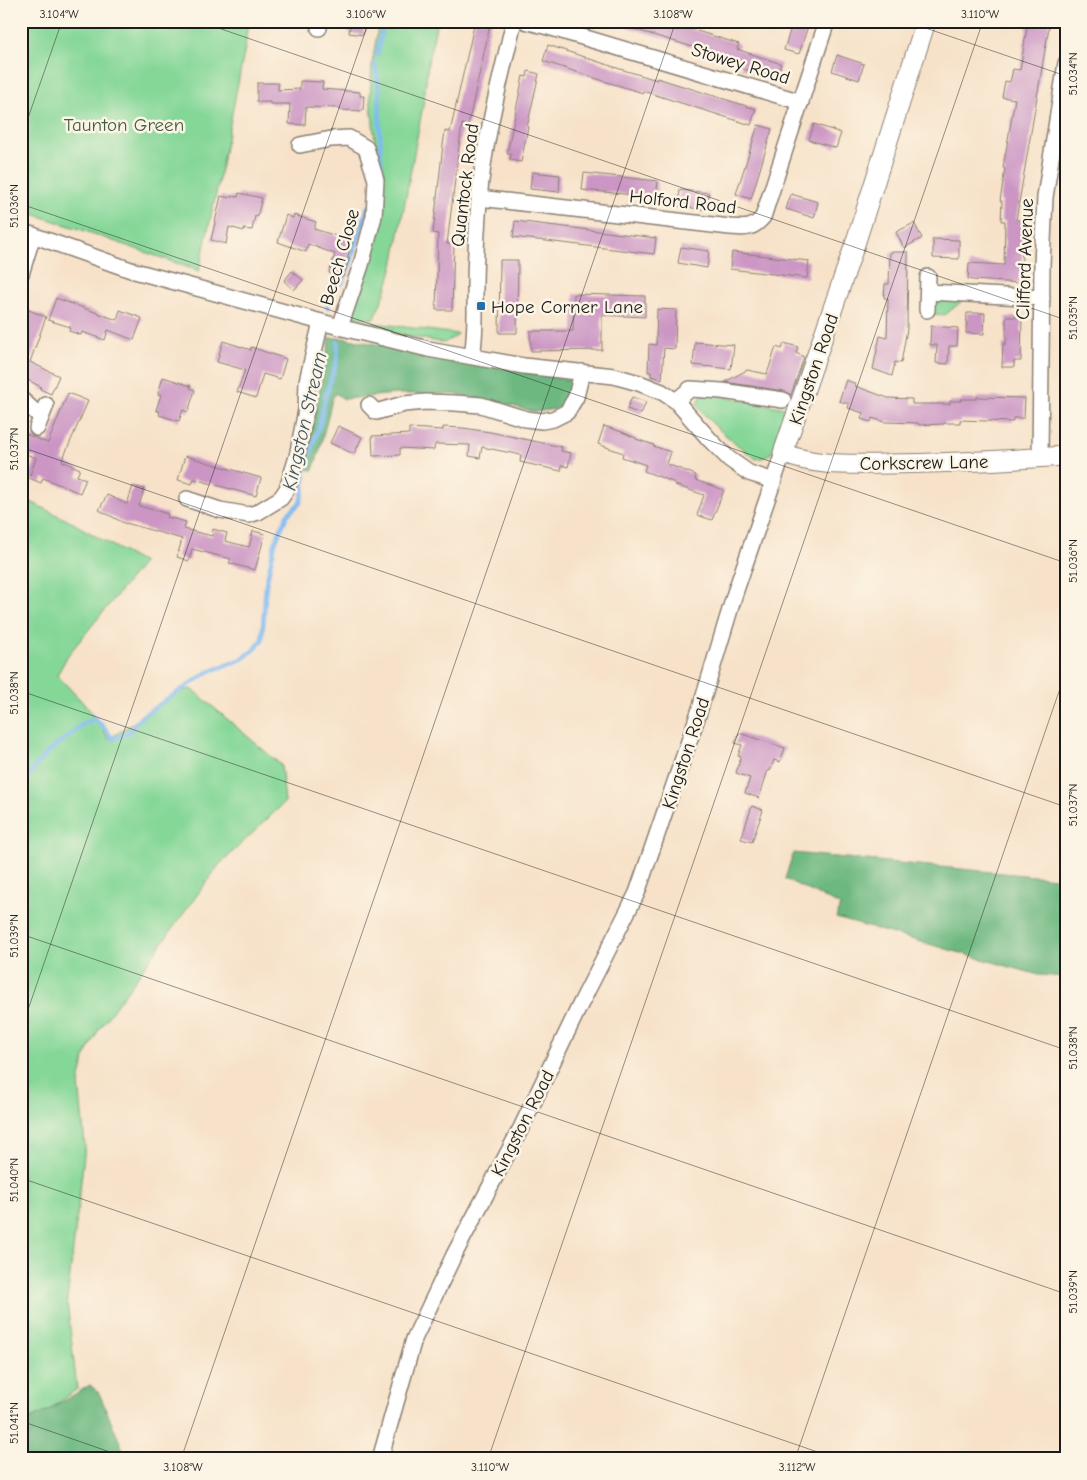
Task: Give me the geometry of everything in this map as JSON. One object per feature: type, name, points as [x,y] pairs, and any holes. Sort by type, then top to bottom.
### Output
[{"type":"street","name":"Quantock Road","points":[[472,356],[475,321],[476,253],[485,152],[514,21]]},
{"type":"street","name":"Stowey Road","points":[[525,21],[801,102]]},
{"type":"street","name":"Holford Road","points":[[480,198],[730,227],[746,228],[755,226],[762,217],[828,21]]},
{"type":"street","name":"Kingston Road","points":[[380,1459],[397,1394],[417,1331],[521,1128],[581,1003],[637,893],[700,709],[735,593],[855,244],[926,21]]},
{"type":"street","name":"Clifford Avenue","points":[[1040,458],[1045,197],[1066,64]]},
{"type":"street","name":"Beech Close","points":[[300,145],[331,139],[349,138],[366,148],[376,180],[374,216],[361,265],[340,327]]},
{"type":"street","points":[[21,274],[27,233],[131,270],[340,327],[428,348],[524,366],[614,376],[640,383],[662,392],[676,401],[729,459],[749,473],[774,481]]},
{"type":"street","points":[[927,310],[928,277]]},
{"type":"street","points":[[928,292],[1042,298]]},
{"type":"street","points":[[187,499],[203,513],[228,512],[248,515],[258,512],[281,498],[287,489],[297,457],[306,410],[307,381],[321,322]]},
{"type":"street","points":[[373,413],[404,404],[426,402],[481,405],[526,419],[542,421],[553,419],[567,412],[576,398],[582,372]]},
{"type":"street","points":[[676,401],[690,389],[722,391],[783,400]]},
{"type":"street","points":[[21,400],[41,417]]},
{"type":"street","name":"Corkscrew Lane","points":[[783,453],[813,462],[846,464],[968,462],[1066,456]]},
{"type":"green space","name":"Taunton Green","points":[[21,21],[248,21],[245,48],[199,271],[21,210]]},
{"type":"green space","points":[[379,21],[437,21],[393,266],[385,293],[374,319],[347,316],[380,210],[370,96],[372,64]]},
{"type":"green space","points":[[939,300],[962,301],[945,315],[932,314],[934,306]]},
{"type":"green space","points":[[367,322],[458,334],[445,343],[356,325]]},
{"type":"green space","points":[[330,338],[343,338],[574,381],[569,396],[561,406],[555,409],[535,412],[493,401],[453,394],[395,394],[344,399],[335,393],[313,470],[304,469]]},
{"type":"green space","points":[[704,394],[791,409],[776,448],[764,457],[756,459],[701,411],[697,404]]},
{"type":"green space","points":[[21,497],[73,523],[143,563],[68,655],[57,675],[88,708],[109,739],[180,691],[192,689],[281,765],[285,802],[219,865],[99,1029],[85,1057],[79,1082],[85,1147],[67,1301],[77,1389],[49,1410],[21,1424]]},
{"type":"green space","points":[[793,853],[1066,879],[1066,977],[1039,975],[836,918],[840,905],[785,879]]},
{"type":"green space","points":[[90,1385],[99,1393],[127,1459],[21,1459],[21,1424],[49,1410]]},
{"type":"building","points":[[351,21],[365,21],[363,35],[349,33]]},
{"type":"building","points":[[475,21],[491,21],[468,125],[462,124],[447,244],[454,244],[452,310],[436,310],[438,234],[433,233],[443,145],[445,131],[450,132]]},
{"type":"building","points":[[617,21],[665,21],[739,44],[737,49],[781,64],[776,79],[741,68],[743,63],[617,24]]},
{"type":"building","points":[[793,21],[808,26],[799,54],[784,50]]},
{"type":"building","points":[[1028,21],[1050,21],[1016,220],[1023,220],[1021,283],[968,279],[969,263],[1004,265],[1005,221],[1001,221],[1002,201],[1000,201],[1005,169],[1003,168],[1015,99],[1002,97],[1005,81],[1010,82],[1013,69],[1020,70]]},
{"type":"building","points":[[548,45],[620,69],[657,80],[657,78],[756,109],[751,125],[543,61]]},
{"type":"building","points":[[837,55],[864,64],[859,80],[832,71]]},
{"type":"building","points":[[528,71],[539,74],[521,162],[510,160],[511,154],[507,154],[523,76],[527,77]]},
{"type":"building","points":[[300,81],[323,82],[322,89],[360,92],[360,96],[364,96],[363,111],[306,107],[305,125],[289,124],[290,104],[257,102],[257,83],[278,83],[278,90],[300,89]]},
{"type":"building","points":[[814,124],[841,133],[836,148],[809,140]]},
{"type":"building","points":[[758,125],[772,129],[751,199],[736,194]]},
{"type":"building","points":[[532,172],[560,175],[559,192],[530,189]]},
{"type":"building","points":[[584,173],[658,181],[656,197],[582,190]]},
{"type":"building","points":[[680,190],[709,193],[707,210],[678,206]]},
{"type":"building","points":[[239,193],[262,198],[252,230],[244,229],[244,231],[229,227],[226,244],[211,240],[221,196],[238,197]]},
{"type":"building","points":[[791,194],[818,202],[814,218],[786,209]]},
{"type":"building","points":[[286,215],[293,218],[294,215],[316,222],[314,229],[353,241],[347,258],[350,258],[343,277],[329,273],[335,254],[308,244],[306,252],[278,242]]},
{"type":"building","points":[[515,221],[656,238],[654,254],[513,237]]},
{"type":"building","points":[[914,223],[922,238],[904,248],[896,232]]},
{"type":"building","points":[[933,239],[959,240],[959,259],[933,258]]},
{"type":"building","points":[[681,247],[709,251],[707,268],[678,263]]},
{"type":"building","points":[[732,252],[809,261],[807,278],[730,269]]},
{"type":"building","points":[[890,252],[908,252],[907,329],[901,363],[895,362],[892,376],[873,369],[880,336],[887,338],[888,298],[884,298],[885,284],[889,284]]},
{"type":"building","points":[[500,260],[518,260],[517,333],[499,333]]},
{"type":"building","points":[[292,271],[303,280],[294,290],[284,281]]},
{"type":"building","points":[[574,294],[645,296],[645,317],[602,315],[602,350],[531,351],[530,331],[573,331]]},
{"type":"building","points":[[56,298],[117,320],[120,310],[142,318],[134,340],[108,330],[105,340],[82,332],[81,335],[69,331],[70,327],[48,320]]},
{"type":"building","points":[[24,308],[46,317],[30,362],[59,376],[51,394],[24,378],[23,382],[21,381],[21,343],[26,331],[21,330],[21,315]]},
{"type":"building","points":[[657,309],[676,310],[675,349],[664,348],[662,379],[651,376],[651,372],[648,372],[649,344],[656,345]]},
{"type":"building","points":[[967,313],[985,313],[984,334],[966,333]]},
{"type":"building","points":[[1006,317],[1022,317],[1021,361],[1014,361],[1014,367],[1002,367],[1003,344],[1006,344]]},
{"type":"building","points":[[931,326],[958,328],[957,346],[949,346],[948,364],[936,363],[937,345],[930,345]]},
{"type":"building","points":[[223,341],[251,350],[251,347],[286,359],[280,379],[263,374],[256,398],[237,392],[245,370],[217,362]]},
{"type":"building","points":[[695,342],[734,345],[731,369],[693,365]]},
{"type":"building","points":[[784,343],[798,347],[796,353],[804,357],[791,395],[784,391],[725,382],[747,370],[767,374],[776,347],[782,349]]},
{"type":"building","points":[[163,377],[191,386],[190,388],[195,390],[188,412],[183,410],[179,421],[159,415],[160,412],[156,410],[161,395],[158,394]]},
{"type":"building","points":[[846,380],[856,384],[855,386],[888,398],[912,399],[912,404],[950,404],[950,401],[977,399],[977,397],[1025,398],[1024,418],[1013,418],[1013,422],[960,420],[960,423],[919,425],[918,423],[885,422],[872,418],[871,422],[861,419],[863,413],[848,408],[849,404],[839,401]]},
{"type":"building","points":[[68,393],[88,401],[62,461],[80,469],[77,476],[86,479],[80,493],[43,478],[41,483],[29,478],[36,458],[21,452],[21,432],[48,443]]},
{"type":"building","points":[[632,397],[646,402],[641,414],[627,409]]},
{"type":"building","points":[[338,426],[362,437],[354,454],[330,443]]},
{"type":"building","points":[[604,426],[671,452],[667,464],[696,475],[695,480],[724,490],[712,520],[697,515],[704,495],[644,471],[646,465],[622,457],[623,453],[598,444]]},
{"type":"building","points":[[443,427],[490,432],[562,447],[561,451],[571,453],[568,467],[562,465],[561,471],[520,462],[521,455],[482,447],[480,458],[469,456],[470,445],[435,444],[434,450],[400,448],[400,455],[373,456],[372,436],[409,434],[409,428],[443,430]]},
{"type":"building","points":[[185,456],[261,478],[256,496],[194,479],[192,484],[178,480]]},
{"type":"building","points":[[133,486],[144,489],[139,506],[168,514],[167,517],[186,522],[184,529],[212,536],[213,529],[227,533],[225,541],[249,547],[253,531],[265,534],[255,570],[229,563],[231,559],[192,549],[189,561],[177,557],[182,539],[126,524],[99,510],[107,495],[127,504]]},
{"type":"building","points":[[739,733],[785,748],[780,762],[774,760],[770,771],[768,770],[759,798],[745,793],[750,778],[736,773],[741,757],[738,756],[742,745],[735,743]]},
{"type":"building","points":[[752,806],[763,810],[752,842],[741,839]]},
{"type":"waterway","name":"Kingston Stream","points":[[377,55],[384,21]]},
{"type":"waterway","name":"Kingston Stream","points":[[375,64],[379,90],[381,174]]},
{"type":"waterway","name":"Kingston Stream","points":[[328,308],[330,287],[342,283],[368,207]]},
{"type":"waterway","name":"Kingston Stream","points":[[21,784],[46,754],[82,725],[94,718],[113,739],[129,732],[142,716],[208,672],[242,659],[255,649],[262,640],[266,584],[275,543],[287,515],[300,503],[305,469],[337,360],[338,342]]},
{"type":"waterway","points":[[1066,988],[1063,991],[1063,1060],[1066,1062]]},
{"type":"place","name":"Hope Corner Lane","points":[[481,306]]}]
